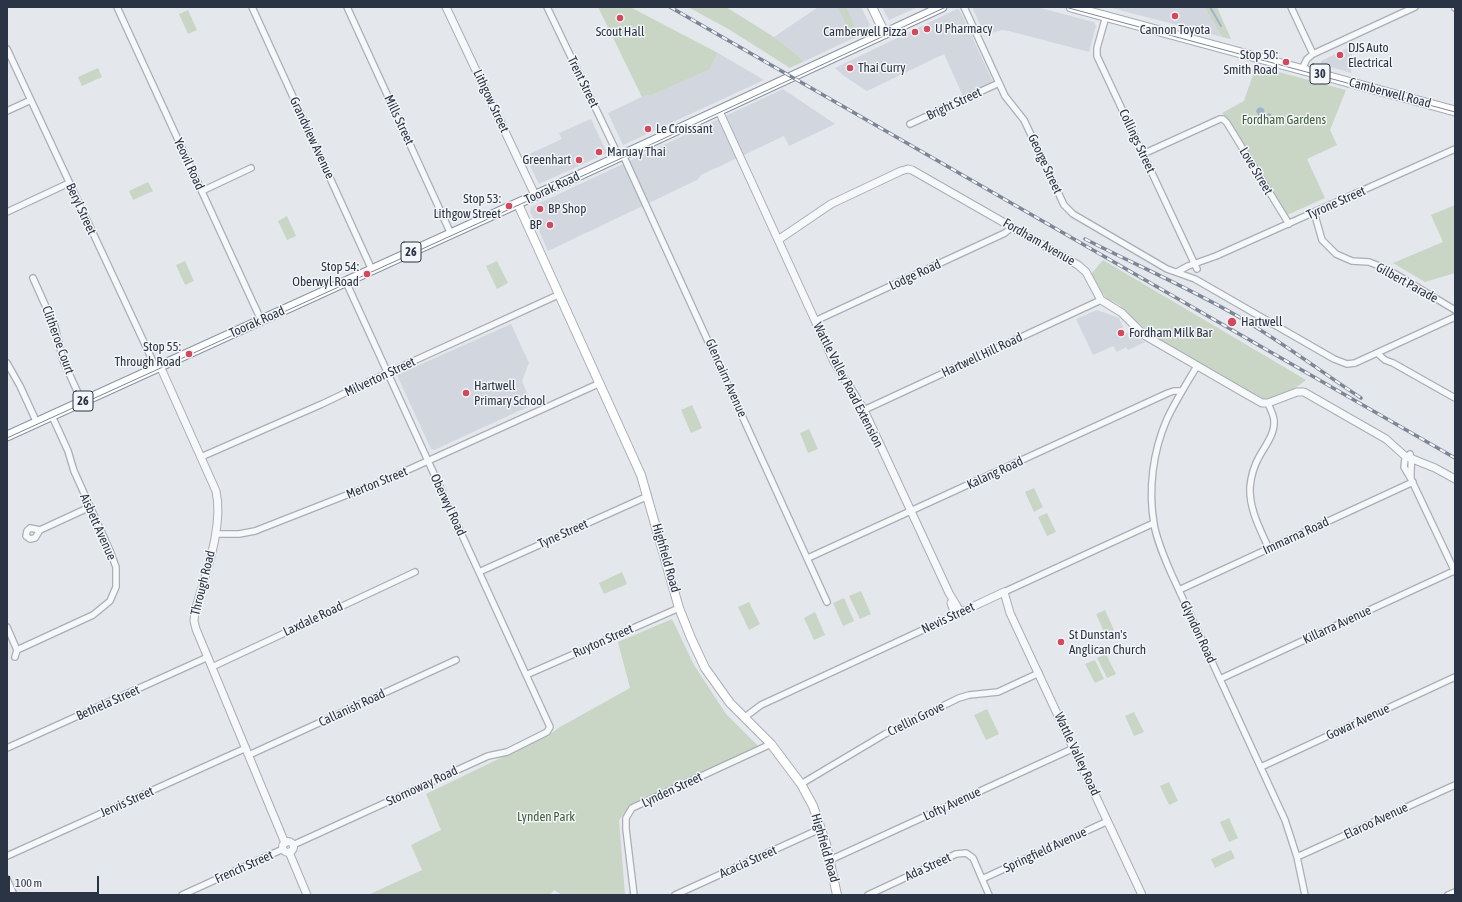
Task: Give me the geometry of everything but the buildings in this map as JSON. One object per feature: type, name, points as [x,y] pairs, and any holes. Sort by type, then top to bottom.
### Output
[{"type":"main road","points":[[872,7],[885,34]]},
{"type":"main road","name":"Toorak Road","points":[[7,436],[518,204],[942,7]]},
{"type":"main road","name":"Camberwell Road","points":[[1071,7],[1455,110]]},
{"type":"main road","name":"Highfield Road","points":[[518,204],[598,384],[641,475],[680,608],[691,638],[705,668],[730,703],[771,744],[800,784],[812,806],[820,829],[830,860],[837,895]]},
{"type":"street","name":"Yeovil Road","points":[[118,7],[261,320]]},
{"type":"street","name":"Grandview Avenue","points":[[252,7],[372,270]]},
{"type":"street","name":"Mills Street","points":[[347,7],[451,234]]},
{"type":"street","name":"Lithgow Street","points":[[446,7],[535,196]]},
{"type":"street","name":"Trent Street","points":[[548,7],[621,156]]},
{"type":"street","name":"George Street","points":[[964,7],[1007,99],[1024,120],[1068,211],[1167,269],[1195,278],[1344,364],[1352,364],[1455,318]]},
{"type":"street","points":[[1291,7],[1313,54]]},
{"type":"street","points":[[1302,69],[1307,59],[1313,54],[1414,7]]},
{"type":"street","name":"Collings Street","points":[[1106,16],[1097,54],[1197,269]]},
{"type":"street","name":"Beryl Street","points":[[7,49],[69,183],[158,367]]},
{"type":"street","name":"Bright Street","points":[[910,124],[999,83]]},
{"type":"street","points":[[7,111],[31,100]]},
{"type":"street","name":"Wattle Valley Road Extension","points":[[719,111],[836,367],[864,410],[958,614]]},
{"type":"street","name":"Love Street","points":[[1143,154],[1220,119],[1223,120],[1228,123],[1289,224]]},
{"type":"street","name":"Tyrone Street","points":[[1177,272],[1194,263],[1216,256],[1289,224],[1455,149]]},
{"type":"street","name":"Glencairn Avenue","points":[[621,156],[808,558],[827,602]]},
{"type":"street","points":[[202,191],[251,168]]},
{"type":"street","name":"Fordham Avenue","points":[[778,240],[831,204],[908,169],[1081,267],[1086,272],[1101,300]]},
{"type":"street","points":[[7,212],[69,183]]},
{"type":"street","name":"Gilbert Parade","points":[[1314,212],[1322,240],[1336,254],[1352,261],[1369,262],[1388,269],[1455,310]]},
{"type":"street","name":"Lodge Road","points":[[815,321],[1005,234],[1012,227]]},
{"type":"street","name":"Tyrone Street","points":[[1197,269],[1216,256]]},
{"type":"street","points":[[1195,278],[1197,269]]},
{"type":"street","name":"Clitheroe Court","points":[[33,278],[55,327],[63,360],[82,402]]},
{"type":"street","name":"Oberwyl Road","points":[[346,282],[550,727]]},
{"type":"street","name":"Milverton Street","points":[[201,457],[322,404],[388,372],[558,295]]},
{"type":"street","points":[[1101,300],[1124,314],[1144,335],[1260,402],[1268,403],[1294,392],[1302,392],[1386,439],[1409,457],[1435,468],[1455,479]]},
{"type":"street","name":"Hartwell Hill Road","points":[[864,410],[1101,300]]},
{"type":"street","points":[[1379,352],[1393,363],[1455,398]]},
{"type":"street","points":[[7,363],[20,386],[37,423]]},
{"type":"street","name":"Glyndon Road","points":[[1197,366],[1163,428],[1155,456],[1152,482],[1154,523],[1164,555],[1179,590],[1285,820],[1297,858],[1305,895]]},
{"type":"street","name":"Through Road","points":[[158,367],[201,457],[216,491],[219,504],[216,534],[195,612],[194,621],[196,629],[250,756],[286,848],[307,895]]},
{"type":"street","name":"Merton Street","points":[[216,534],[239,534],[255,531],[390,478],[598,384]]},
{"type":"street","name":"Kalang Road","points":[[808,558],[1168,393],[1182,391]]},
{"type":"street","points":[[1268,403],[1274,418],[1274,428],[1256,464],[1250,492],[1251,505],[1255,518],[1269,549]]},
{"type":"street","name":"Aisbett Avenue","points":[[17,650],[93,615],[110,600],[116,587],[116,568],[52,416]]},
{"type":"street","points":[[1409,457],[1412,480],[1454,572]]},
{"type":"street","name":"Immarna Road","points":[[1179,590],[1269,549],[1412,480]]},
{"type":"street","name":"Tyne Street","points":[[479,572],[648,496]]},
{"type":"street","points":[[40,530],[90,507]]},
{"type":"street","name":"Nevis Street","points":[[745,718],[761,705],[1154,523]]},
{"type":"street","name":"Laxdale Road","points":[[212,666],[415,572]]},
{"type":"street","name":"Killarra Avenue","points":[[1220,679],[1454,572]]},
{"type":"street","name":"Wattle Valley Road","points":[[1001,594],[1142,895]]},
{"type":"street","name":"Ruyton Street","points":[[526,675],[680,608]]},
{"type":"street","points":[[7,627],[17,650],[15,658]]},
{"type":"street","name":"Bethela Street","points":[[7,748],[208,657]]},
{"type":"street","name":"Callanish Road","points":[[250,756],[456,660]]},
{"type":"street","name":"Crellin Grove","points":[[800,784],[889,732],[959,698],[998,692],[1039,673]]},
{"type":"street","name":"Gowar Avenue","points":[[1260,767],[1455,677]]},
{"type":"street","name":"Stornoway Road","points":[[293,845],[488,756],[507,752],[547,732],[550,727]]},
{"type":"street","name":"Lynden Street","points":[[634,895],[626,829],[626,818],[632,808],[771,744]]},
{"type":"street","name":"Jervis Street","points":[[7,856],[246,748]]},
{"type":"street","name":"Lofty Avenue","points":[[830,860],[1074,748]]},
{"type":"street","name":"Elaroo Avenue","points":[[1297,858],[1455,784]]},
{"type":"street","name":"Springfield Avenue","points":[[982,879],[1108,821]]},
{"type":"street","name":"Acacia Street","points":[[675,895],[820,829]]},
{"type":"street","points":[[286,848],[292,850],[293,845]]},
{"type":"street","name":"French Street","points":[[182,895],[286,848]]},
{"type":"street","name":"Ada Street","points":[[868,895],[956,854],[966,852],[972,858],[982,879]]},
{"type":"street","points":[[7,879],[14,895]]},
{"type":"street","points":[[982,879],[989,895]]},
{"type":"street","points":[[1448,895],[1455,892]]},
{"type":"shaded area","points":[[818,7],[861,7],[870,25],[864,33],[803,62],[800,57],[774,37]]},
{"type":"shaded area","points":[[882,7],[918,7],[889,20]]},
{"type":"shaded area","points":[[972,7],[1036,7],[1094,22],[1096,26],[1089,52],[1009,31],[1002,30],[985,35]]},
{"type":"shaded area","name":"Cannon Toyota","points":[[1108,7],[1204,7],[1222,37],[1173,24]]},
{"type":"shaded area","points":[[957,9],[960,11],[993,82],[963,96],[944,54],[867,91],[844,76],[835,68]]},
{"type":"shaded area","points":[[1352,46],[1351,73],[1321,64],[1321,61]]},
{"type":"shaded area","points":[[718,53],[764,80],[623,145],[608,113],[646,95],[650,96],[709,70]]},
{"type":"shaded area","points":[[783,89],[835,124],[789,146],[784,136],[701,175],[697,180],[548,251],[530,211],[531,207]]},
{"type":"shaded area","points":[[591,119],[607,153],[539,184],[525,156],[562,139],[559,133]]},
{"type":"shaded area","points":[[1097,310],[1119,318],[1125,332],[1145,342],[1128,350],[1126,347],[1117,352],[1113,346],[1093,355],[1076,319]]},
{"type":"shaded area","name":"Hartwell Primary School","points":[[511,324],[529,363],[522,381],[532,405],[434,450],[431,449],[397,375]]},
{"type":"green space","points":[[598,7],[630,7],[718,53],[709,70],[650,96],[646,95],[642,97]]},
{"type":"green space","points":[[688,7],[726,7],[774,37],[800,57],[803,62],[789,68],[730,30]]},
{"type":"green space","points":[[838,7],[846,7],[859,36],[853,39]]},
{"type":"green space","points":[[1204,7],[1217,7],[1231,39],[1222,37]]},
{"type":"green space","points":[[188,10],[197,30],[188,34],[179,14]]},
{"type":"green space","name":"Fordham Gardens","points":[[1256,66],[1346,90],[1330,130],[1337,145],[1307,159],[1325,198],[1287,215],[1230,121],[1222,113],[1244,101]]},
{"type":"green space","points":[[98,68],[102,77],[82,86],[78,77]]},
{"type":"green space","points":[[148,182],[153,191],[133,200],[129,191]]},
{"type":"green space","points":[[1455,205],[1455,273],[1425,282],[1393,263],[1443,242],[1431,215]]},
{"type":"green space","points":[[287,216],[296,236],[287,240],[278,221]]},
{"type":"green space","points":[[1103,260],[1306,380],[1280,396],[1264,399],[1162,342],[1143,329],[1138,322],[1136,323],[1121,309],[1121,306],[1108,300],[1100,290],[1091,274]]},
{"type":"green space","points":[[185,261],[194,281],[185,285],[176,265]]},
{"type":"green space","points":[[497,261],[508,283],[497,289],[486,266]]},
{"type":"green space","points":[[692,405],[702,428],[691,433],[681,410]]},
{"type":"green space","points":[[809,429],[818,449],[808,453],[800,433]]},
{"type":"green space","points":[[1034,488],[1043,507],[1034,512],[1025,492]]},
{"type":"green space","points":[[1047,513],[1056,532],[1047,536],[1038,517]]},
{"type":"green space","points":[[622,572],[627,584],[604,594],[599,583]]},
{"type":"green space","points":[[861,591],[871,614],[860,619],[849,596]]},
{"type":"green space","points":[[844,598],[854,621],[843,626],[833,603]]},
{"type":"green space","points":[[749,602],[760,624],[749,630],[738,607]]},
{"type":"green space","points":[[1105,610],[1114,630],[1105,634],[1096,614]]},
{"type":"green space","points":[[815,612],[825,635],[814,640],[804,618]]},
{"type":"green space","name":"Lynden Park","points":[[672,619],[694,665],[726,714],[758,746],[630,806],[619,820],[625,895],[562,895],[554,890],[550,895],[368,895],[422,870],[411,845],[441,830],[426,794],[550,734],[630,688],[618,642]]},
{"type":"green space","points":[[1106,654],[1116,674],[1107,678],[1097,658]]},
{"type":"green space","points":[[1095,660],[1104,679],[1095,683],[1085,664]]},
{"type":"green space","points":[[987,709],[999,734],[986,740],[974,715]]},
{"type":"green space","points":[[1134,712],[1144,732],[1134,736],[1125,716]]},
{"type":"green space","points":[[1169,782],[1178,801],[1169,805],[1160,786]]},
{"type":"green space","points":[[1229,818],[1238,838],[1229,842],[1220,822]]},
{"type":"green space","points":[[1231,850],[1235,858],[1215,868],[1211,859]]},
{"type":"water","points":[[1260,107],[1264,109],[1265,115],[1269,113],[1272,115],[1274,120],[1271,124],[1266,125],[1261,120],[1256,111]]},
{"type":"waterway","points":[[1210,7],[1221,26]]},
{"type":"tram line","points":[[7,438],[624,157],[946,7]]},
{"type":"tram line","points":[[1065,7],[1455,112]]},
{"type":"railway","points":[[670,7],[1455,458]]},
{"type":"railway","points":[[1085,239],[1220,306],[1286,346],[1361,398]]},
{"type":"place","name":"Cannon Toyota","points":[[1175,16]]},
{"type":"place","name":"Scout Hall","points":[[620,18]]},
{"type":"place","name":"U Pharmacy","points":[[927,29]]},
{"type":"place","name":"Camberwell Pizza","points":[[915,32]]},
{"type":"place","name":"DJS Auto Electrical","points":[[1340,55]]},
{"type":"place","name":"Stop 50: Smith Road","points":[[1286,62]]},
{"type":"place","name":"Thai Curry","points":[[850,68]]},
{"type":"place","name":"Le Croissant","points":[[648,129]]},
{"type":"place","name":"Maruay Thai","points":[[599,152]]},
{"type":"place","name":"Greenhart","points":[[579,160]]},
{"type":"place","name":"Stop 53: Lithgow Street","points":[[509,206]]},
{"type":"place","name":"BP Shop","points":[[540,209]]},
{"type":"place","name":"BP","points":[[550,225]]},
{"type":"place","name":"Stop 54: Oberwyl Road","points":[[367,274]]},
{"type":"place","name":"Hartwell","points":[[1232,322]]},
{"type":"place","name":"Fordham Milk Bar","points":[[1121,333]]},
{"type":"place","name":"Stop 55: Through Road","points":[[189,354]]},
{"type":"place","name":"Hartwell Primary School","points":[[466,393]]},
{"type":"place","name":"St Dunstan's Anglican Church","points":[[1061,642]]}]
